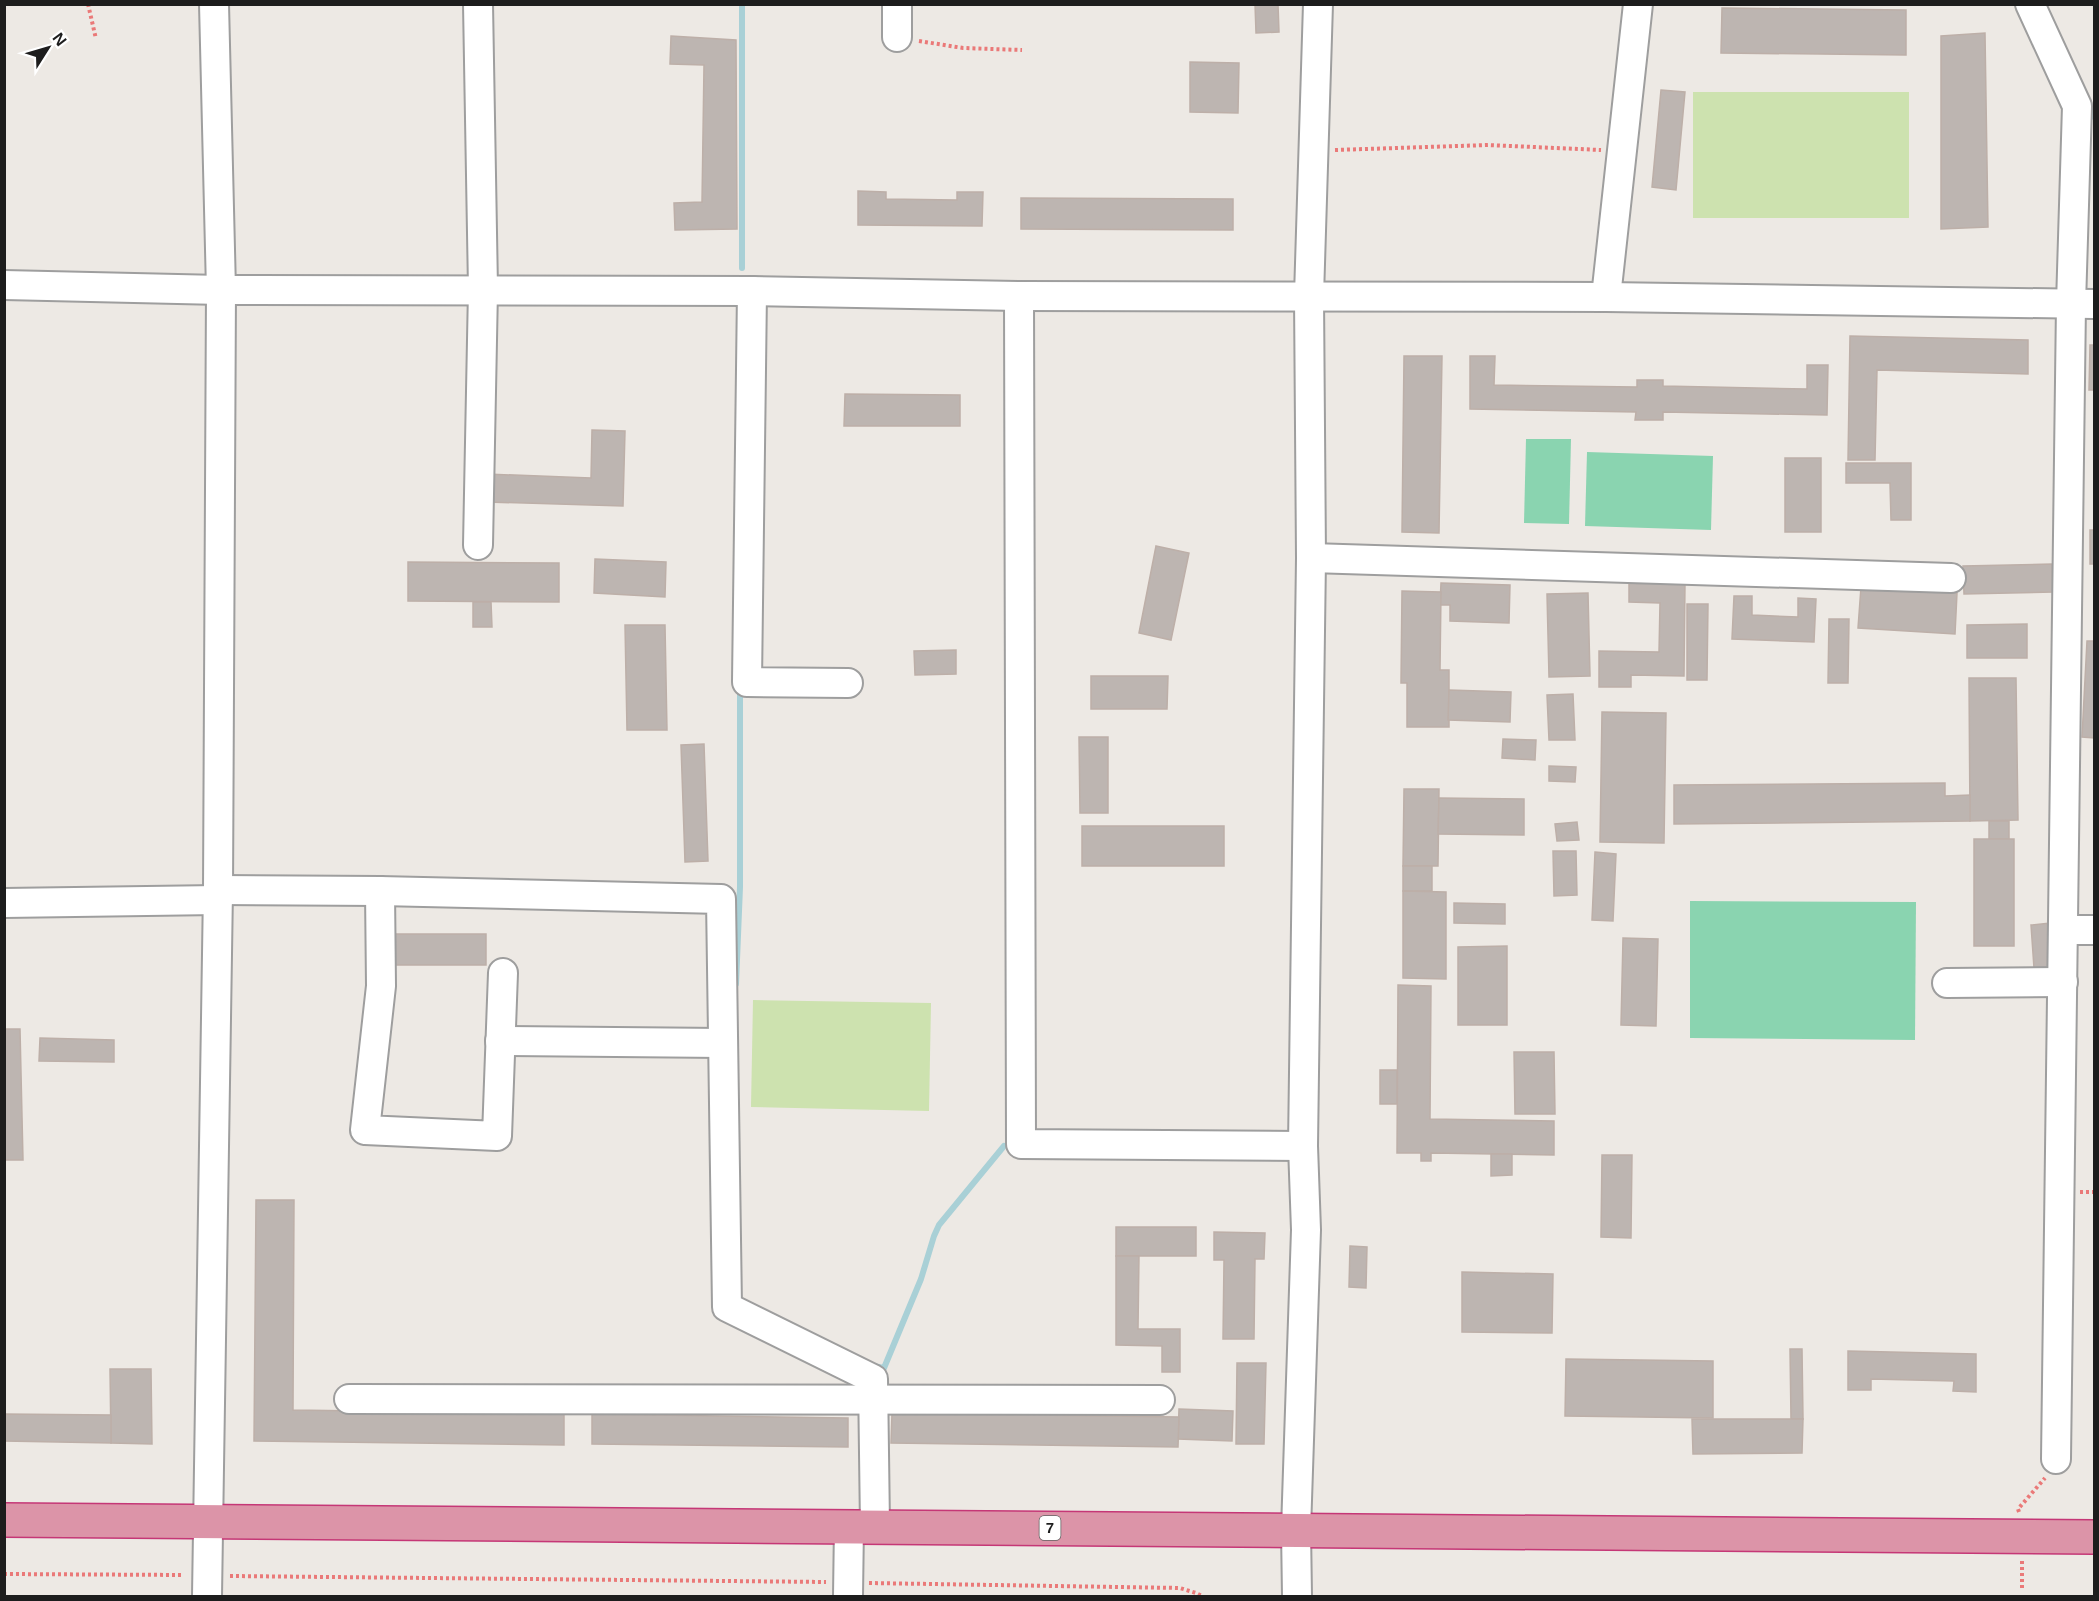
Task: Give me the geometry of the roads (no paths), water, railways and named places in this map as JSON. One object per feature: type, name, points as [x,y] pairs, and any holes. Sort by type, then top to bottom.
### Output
[{"type":"highway","name":"7","points":[[4,1520],[2094,1537]]},
{"type":"street","points":[[207,1586],[206,1521],[218,895],[221,290],[214,4]]},
{"type":"street","points":[[478,4],[483,289],[478,545]]},
{"type":"street","points":[[897,4],[897,38]]},
{"type":"street","points":[[1297,1596],[1296,1530],[1306,1230],[1303,1146],[1311,558],[1309,296],[1318,4]]},
{"type":"street","points":[[1606,297],[1638,4]]},
{"type":"street","points":[[2030,4],[2077,106],[2085,150],[2083,304],[2064,930],[2056,1459]]},
{"type":"street","points":[[4,285],[221,290],[483,289],[1019,296],[1606,297],[2083,304]]},
{"type":"street","points":[[752,291],[747,682],[848,683]]},
{"type":"street","points":[[1019,296],[1021,1144],[1303,1146]]},
{"type":"street","points":[[1311,558],[1952,578]]},
{"type":"street","points":[[380,891],[381,986],[365,1130],[497,1136],[503,973]]},
{"type":"street","points":[[4,903],[380,891],[721,899],[727,1307],[873,1379],[862,1526],[848,1589]]},
{"type":"street","points":[[2064,930],[2094,930]]},
{"type":"street","points":[[1947,983],[2063,982]]},
{"type":"street","points":[[500,1041],[723,1043]]},
{"type":"street","points":[[348,1399],[1160,1400]]},
{"type":"waterway","points":[[742,4],[742,268]]},
{"type":"waterway","points":[[2088,105],[2094,117]]},
{"type":"waterway","points":[[736,984],[740,887],[740,688]]},
{"type":"waterway","points":[[873,1366],[884,1368],[921,1279],[939,1225],[1004,1146]]}]
